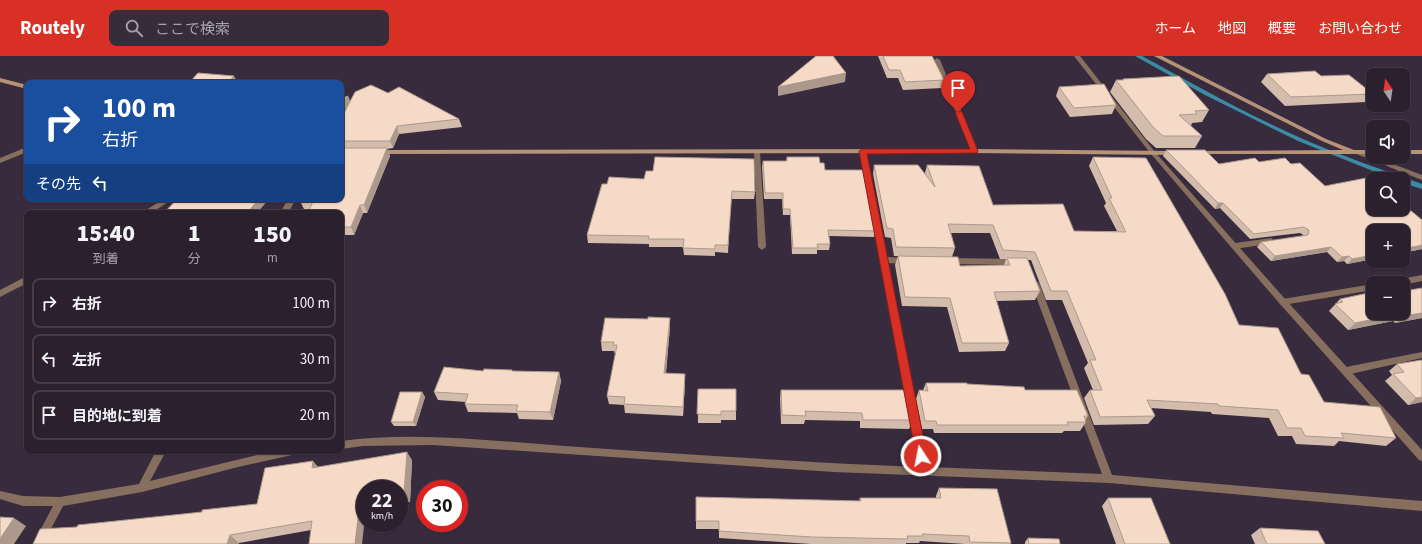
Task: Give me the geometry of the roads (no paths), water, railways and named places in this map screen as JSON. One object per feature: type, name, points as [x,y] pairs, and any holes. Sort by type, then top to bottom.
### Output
[{"type":"street","points":[[1077,56],[1152,153],[1422,457]]},
{"type":"street","points":[[1157,56],[1324,140],[1422,178]]},
{"type":"street","points":[[937,60],[974,151]]},
{"type":"street","points":[[0,80],[24,86]]},
{"type":"street","points":[[0,161],[24,149]]},
{"type":"street","points":[[863,151],[924,472]]},
{"type":"street","points":[[372,152],[974,151],[1184,153]]},
{"type":"street","points":[[757,152],[762,247]]},
{"type":"street","points":[[1192,153],[1366,152]]},
{"type":"street","points":[[1410,152],[1422,152]]},
{"type":"street","points":[[149,210],[164,202]]},
{"type":"street","points":[[1234,246],[1278,240]]},
{"type":"street","points":[[884,260],[916,261]]},
{"type":"street","points":[[939,261],[1027,263]]},
{"type":"street","points":[[1033,278],[1109,479]]},
{"type":"street","points":[[1410,280],[1422,278]]},
{"type":"street","points":[[0,294],[24,281]]},
{"type":"street","points":[[1283,302],[1366,288]]},
{"type":"street","points":[[1346,371],[1422,355]]},
{"type":"street","points":[[344,445],[363,442],[433,441],[714,460],[924,472],[1109,479],[1422,506]]},
{"type":"street","points":[[142,488],[159,454]]},
{"type":"street","points":[[0,494],[23,501],[60,502],[142,488],[278,454]]},
{"type":"street","points":[[38,544],[60,502]]},
{"type":"waterway","points":[[1138,56],[1207,94],[1300,140],[1381,172]]},
{"type":"waterway","points":[[1410,183],[1422,187]]}]
